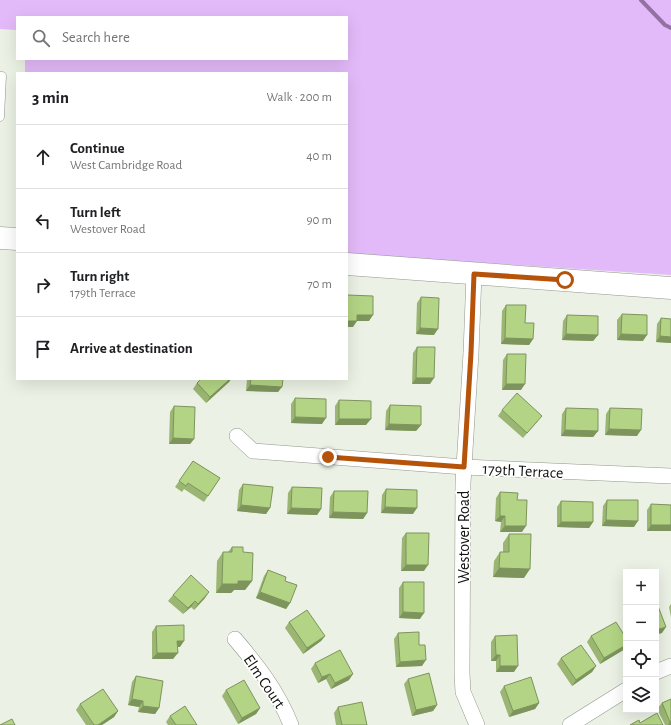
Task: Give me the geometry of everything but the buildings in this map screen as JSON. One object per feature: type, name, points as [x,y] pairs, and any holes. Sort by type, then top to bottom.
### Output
[{"type":"street","points":[[0,238],[16,239]]},
{"type":"street","points":[[348,264],[671,288]]},
{"type":"street","name":"Westover Road","points":[[474,274],[464,467],[462,680],[463,692],[477,725]]},
{"type":"street","name":"179th Terrace","points":[[237,436],[253,451],[464,467],[671,476]]},
{"type":"street","name":"Elm Court","points":[[235,639],[258,666],[273,689],[291,725]]},
{"type":"street","points":[[659,671],[671,666]]},
{"type":"street","points":[[570,725],[623,692]]},
{"type":"lane","points":[[0,76],[2,76],[0,117]]},
{"type":"shaded area","points":[[0,0],[671,0],[671,275],[348,254],[348,72],[25,72],[25,60],[348,60],[348,16],[16,16],[16,30],[0,29]]},
{"type":"waterway","points":[[641,0],[665,25],[671,28]]},
{"type":"route","points":[[328,457],[464,467],[474,274],[565,280]]}]
